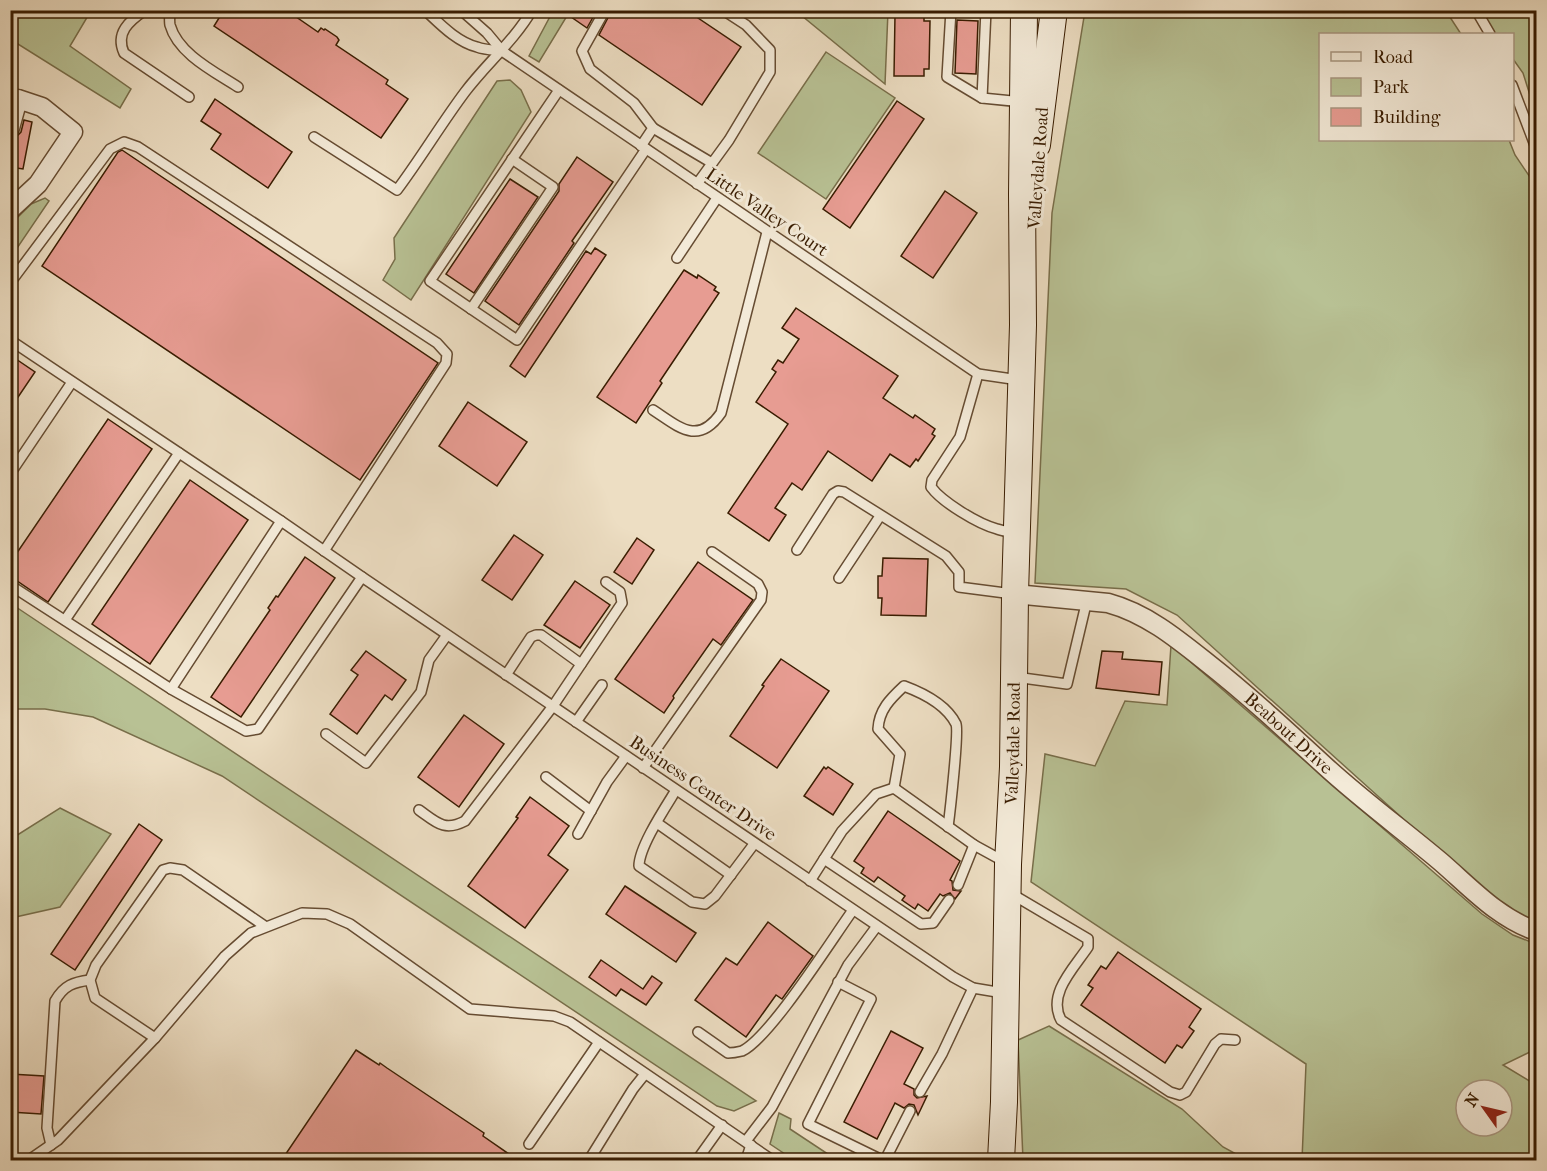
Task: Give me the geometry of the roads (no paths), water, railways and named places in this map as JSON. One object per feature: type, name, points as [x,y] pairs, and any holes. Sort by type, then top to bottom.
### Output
[{"type":"main road","name":"Valleydale Road","points":[[1001,1161],[1023,325],[1032,262],[1036,157],[1024,10]]},
{"type":"main road","name":"Valleydale Road","points":[[1032,103],[1054,10]]},
{"type":"street","points":[[10,128],[18,99],[42,107],[73,132],[38,184],[10,210]]},
{"type":"street","name":"Beabout Drive","points":[[1015,594],[1087,600],[1122,607],[1148,619],[1180,640],[1222,674],[1326,767],[1482,899],[1521,926],[1536,931]]},
{"type":"lane","points":[[145,10],[123,29],[120,36],[124,52],[189,97]]},
{"type":"lane","points":[[170,10],[170,25],[178,41],[191,54],[238,87]]},
{"type":"lane","points":[[425,10],[445,28],[468,43],[477,47],[502,51]]},
{"type":"lane","points":[[460,10],[487,33],[502,51]]},
{"type":"lane","points":[[606,10],[582,51],[590,69],[634,103],[652,128],[712,163]]},
{"type":"lane","points":[[697,184],[729,140],[770,72],[770,50],[746,26],[723,10]]},
{"type":"lane","points":[[951,10],[947,77],[982,98],[1032,103]]},
{"type":"lane","points":[[982,98],[986,10]]},
{"type":"lane","points":[[1476,10],[1489,33]]},
{"type":"lane","points":[[314,137],[397,190],[417,165],[466,91],[502,51],[531,11]]},
{"type":"lane","name":"Little Valley Court","points":[[502,51],[978,374],[1022,380]]},
{"type":"lane","points":[[559,90],[430,281],[517,340],[643,147],[652,128]]},
{"type":"lane","points":[[1514,90],[1536,148]]},
{"type":"lane","points":[[10,283],[110,149],[124,142],[138,147],[437,343],[447,354],[446,363],[324,551]]},
{"type":"lane","points":[[471,309],[553,187],[512,159]]},
{"type":"lane","points":[[677,258],[717,198]]},
{"type":"lane","points":[[653,410],[680,428],[693,432],[706,429],[721,413],[767,232]]},
{"type":"lane","name":"Business Center Drive","points":[[10,340],[953,977],[973,988],[1005,993]]},
{"type":"lane","points":[[978,374],[960,437],[932,480],[931,487],[936,494],[976,520],[1017,534]]},
{"type":"lane","points":[[10,474],[72,382]]},
{"type":"lane","points":[[65,620],[179,453]]},
{"type":"lane","points":[[797,550],[833,494],[838,491],[844,492],[946,556],[959,572],[959,587],[1015,594]]},
{"type":"lane","points":[[839,578],[880,516]]},
{"type":"lane","points":[[171,689],[281,521]]},
{"type":"lane","points":[[643,768],[761,600],[762,592],[758,584],[712,552]]},
{"type":"lane","points":[[10,585],[171,689],[246,731],[258,729],[362,578]]},
{"type":"lane","points":[[419,810],[444,827],[455,826],[465,821],[553,706],[622,603],[620,592],[606,582]]},
{"type":"lane","points":[[1015,677],[1068,684],[1087,600]]},
{"type":"lane","points":[[326,734],[366,763],[421,692],[429,660],[447,635]]},
{"type":"lane","points":[[506,675],[531,637],[536,635],[541,635],[581,664]]},
{"type":"lane","points":[[576,722],[602,684]]},
{"type":"lane","points":[[894,788],[900,754],[878,729],[879,718],[888,701],[904,686],[922,692],[948,712],[957,726],[948,827]]},
{"type":"lane","points":[[578,834],[607,782],[626,756]]},
{"type":"lane","points":[[546,777],[591,811]]},
{"type":"lane","points":[[894,788],[974,845],[1008,864]]},
{"type":"lane","points":[[810,881],[843,831],[876,794],[894,788]]},
{"type":"lane","points":[[676,790],[639,858],[639,866],[692,902],[705,904],[715,896],[754,844]]},
{"type":"lane","points":[[657,823],[730,875]]},
{"type":"lane","points":[[958,885],[974,845]]},
{"type":"lane","points":[[824,859],[921,924],[933,923],[949,900]]},
{"type":"lane","points":[[155,1038],[95,998],[90,980],[96,965],[163,870],[170,868],[183,870],[266,927]]},
{"type":"lane","points":[[1008,892],[1088,939],[1088,947],[1058,991],[1057,1012],[1061,1020],[1170,1092],[1180,1095],[1186,1092],[1215,1044],[1221,1039],[1235,1040]]},
{"type":"lane","points":[[698,1032],[728,1053],[742,1051],[758,1038],[780,1013],[853,910]]},
{"type":"lane","points":[[29,1161],[58,1140],[155,1038],[225,956],[251,933],[302,913],[327,914],[350,924],[470,1009],[554,1016],[570,1022],[772,1161]]},
{"type":"lane","points":[[746,1161],[748,1143],[772,1107],[838,982],[876,926]]},
{"type":"lane","points":[[51,1145],[47,1128],[55,1000],[66,986],[90,980]]},
{"type":"lane","points":[[838,982],[871,999],[808,1124],[884,1161],[910,1111]]},
{"type":"lane","points":[[920,1092],[942,1054],[973,988]]},
{"type":"lane","points":[[529,1144],[599,1042]]},
{"type":"lane","points":[[589,1161],[633,1089],[645,1074]]},
{"type":"lane","points":[[697,1161],[722,1125]]}]
